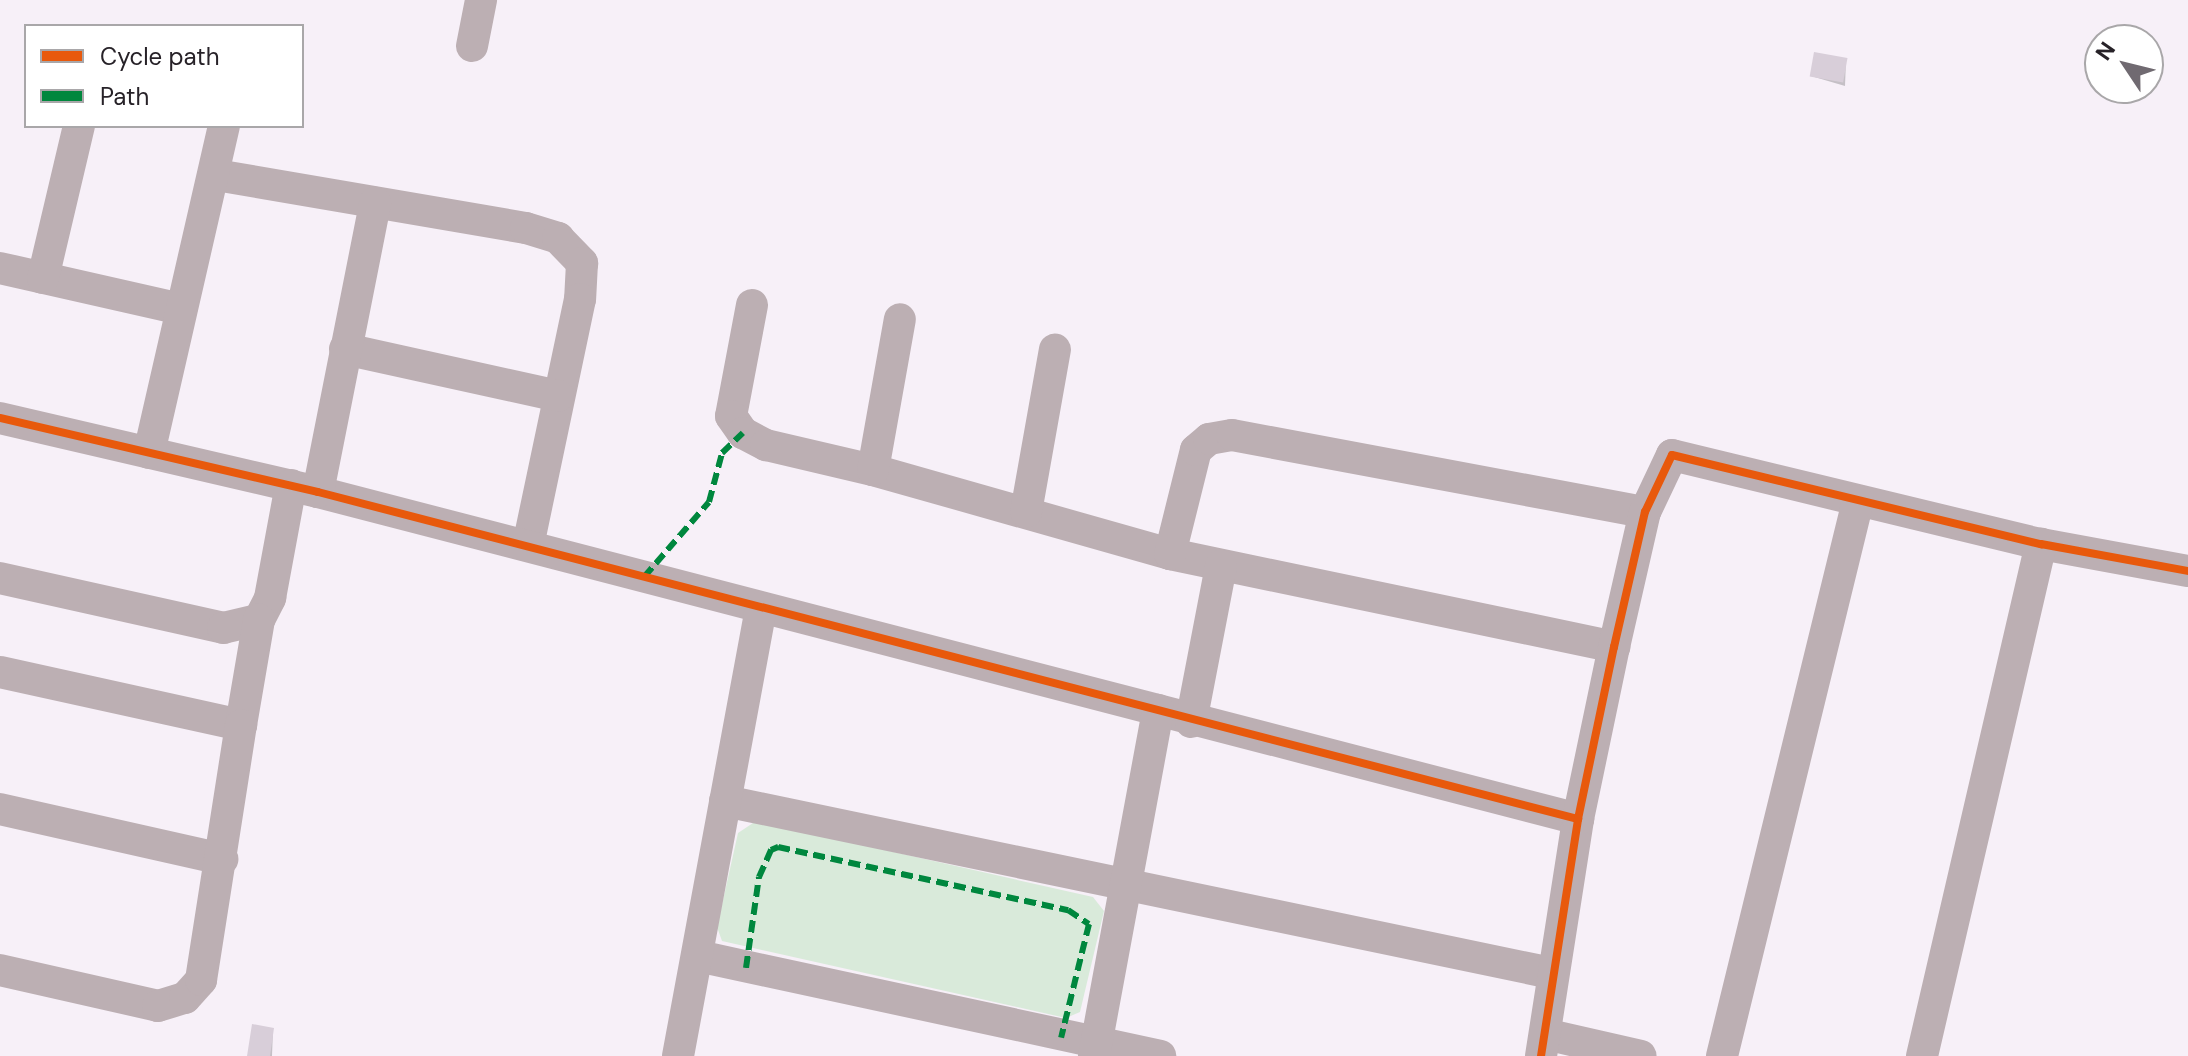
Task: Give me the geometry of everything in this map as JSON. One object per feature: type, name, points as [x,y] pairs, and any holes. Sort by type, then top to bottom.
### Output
[{"type":"street","points":[[472,46],[481,0]]},
{"type":"street","points":[[43,278],[79,128]]},
{"type":"street","points":[[149,453],[181,309],[216,175],[224,128]]},
{"type":"street","points":[[216,175],[558,238],[582,263],[580,299],[528,546]]},
{"type":"street","points":[[0,970],[158,1006],[185,998],[201,980],[259,620],[270,598],[345,349],[375,203]]},
{"type":"street","points":[[0,268],[181,309]]},
{"type":"street","points":[[752,305],[731,416],[743,433],[766,445],[873,470],[1170,554],[1614,647]]},
{"type":"street","points":[[873,470],[900,319]]},
{"type":"street","points":[[345,349],[558,396]]},
{"type":"street","points":[[1026,512],[1055,350]]},
{"type":"street","points":[[0,418],[304,489],[1158,710],[1191,722],[1578,819]]},
{"type":"street","points":[[1170,554],[1196,450],[1209,439],[1232,435],[1645,512]]},
{"type":"street","points":[[1641,1056],[1543,1045],[1551,973],[1578,819],[1614,647],[1645,512],[1672,455],[2041,544],[2188,571]]},
{"type":"street","points":[[1722,1056],[1858,501]]},
{"type":"street","points":[[1922,1056],[2041,544]]},
{"type":"street","points":[[1191,722],[1221,566]]},
{"type":"street","points":[[0,578],[223,628],[259,620]]},
{"type":"street","points":[[678,1056],[761,608]]},
{"type":"street","points":[[0,672],[241,725]]},
{"type":"street","points":[[1095,1050],[1123,882],[1158,710]]},
{"type":"street","points":[[725,801],[1551,973]]},
{"type":"street","points":[[0,809],[222,859]]},
{"type":"street","points":[[698,956],[1095,1050],[1160,1056]]},
{"type":"green space","points":[[756,821],[1093,897],[1104,911],[1080,1012],[1066,1018],[722,941],[717,927],[738,833]]},
{"type":"building","points":[[1814,52],[1847,58],[1843,83],[1810,77]]},
{"type":"building","points":[[252,1024],[274,1028],[270,1056],[247,1056]]},
{"type":"marked path","points":[[644,577],[709,502],[722,453],[743,433]]},
{"type":"marked path","points":[[746,968],[759,877],[771,850],[778,847],[1068,910],[1089,924],[1061,1038]]},
{"type":"cycle path","points":[[0,418],[318,492],[1578,819]]},
{"type":"cycle path","points":[[1541,1056],[1578,819],[1614,647],[1645,512],[1672,455],[2041,544],[2188,571]]}]
